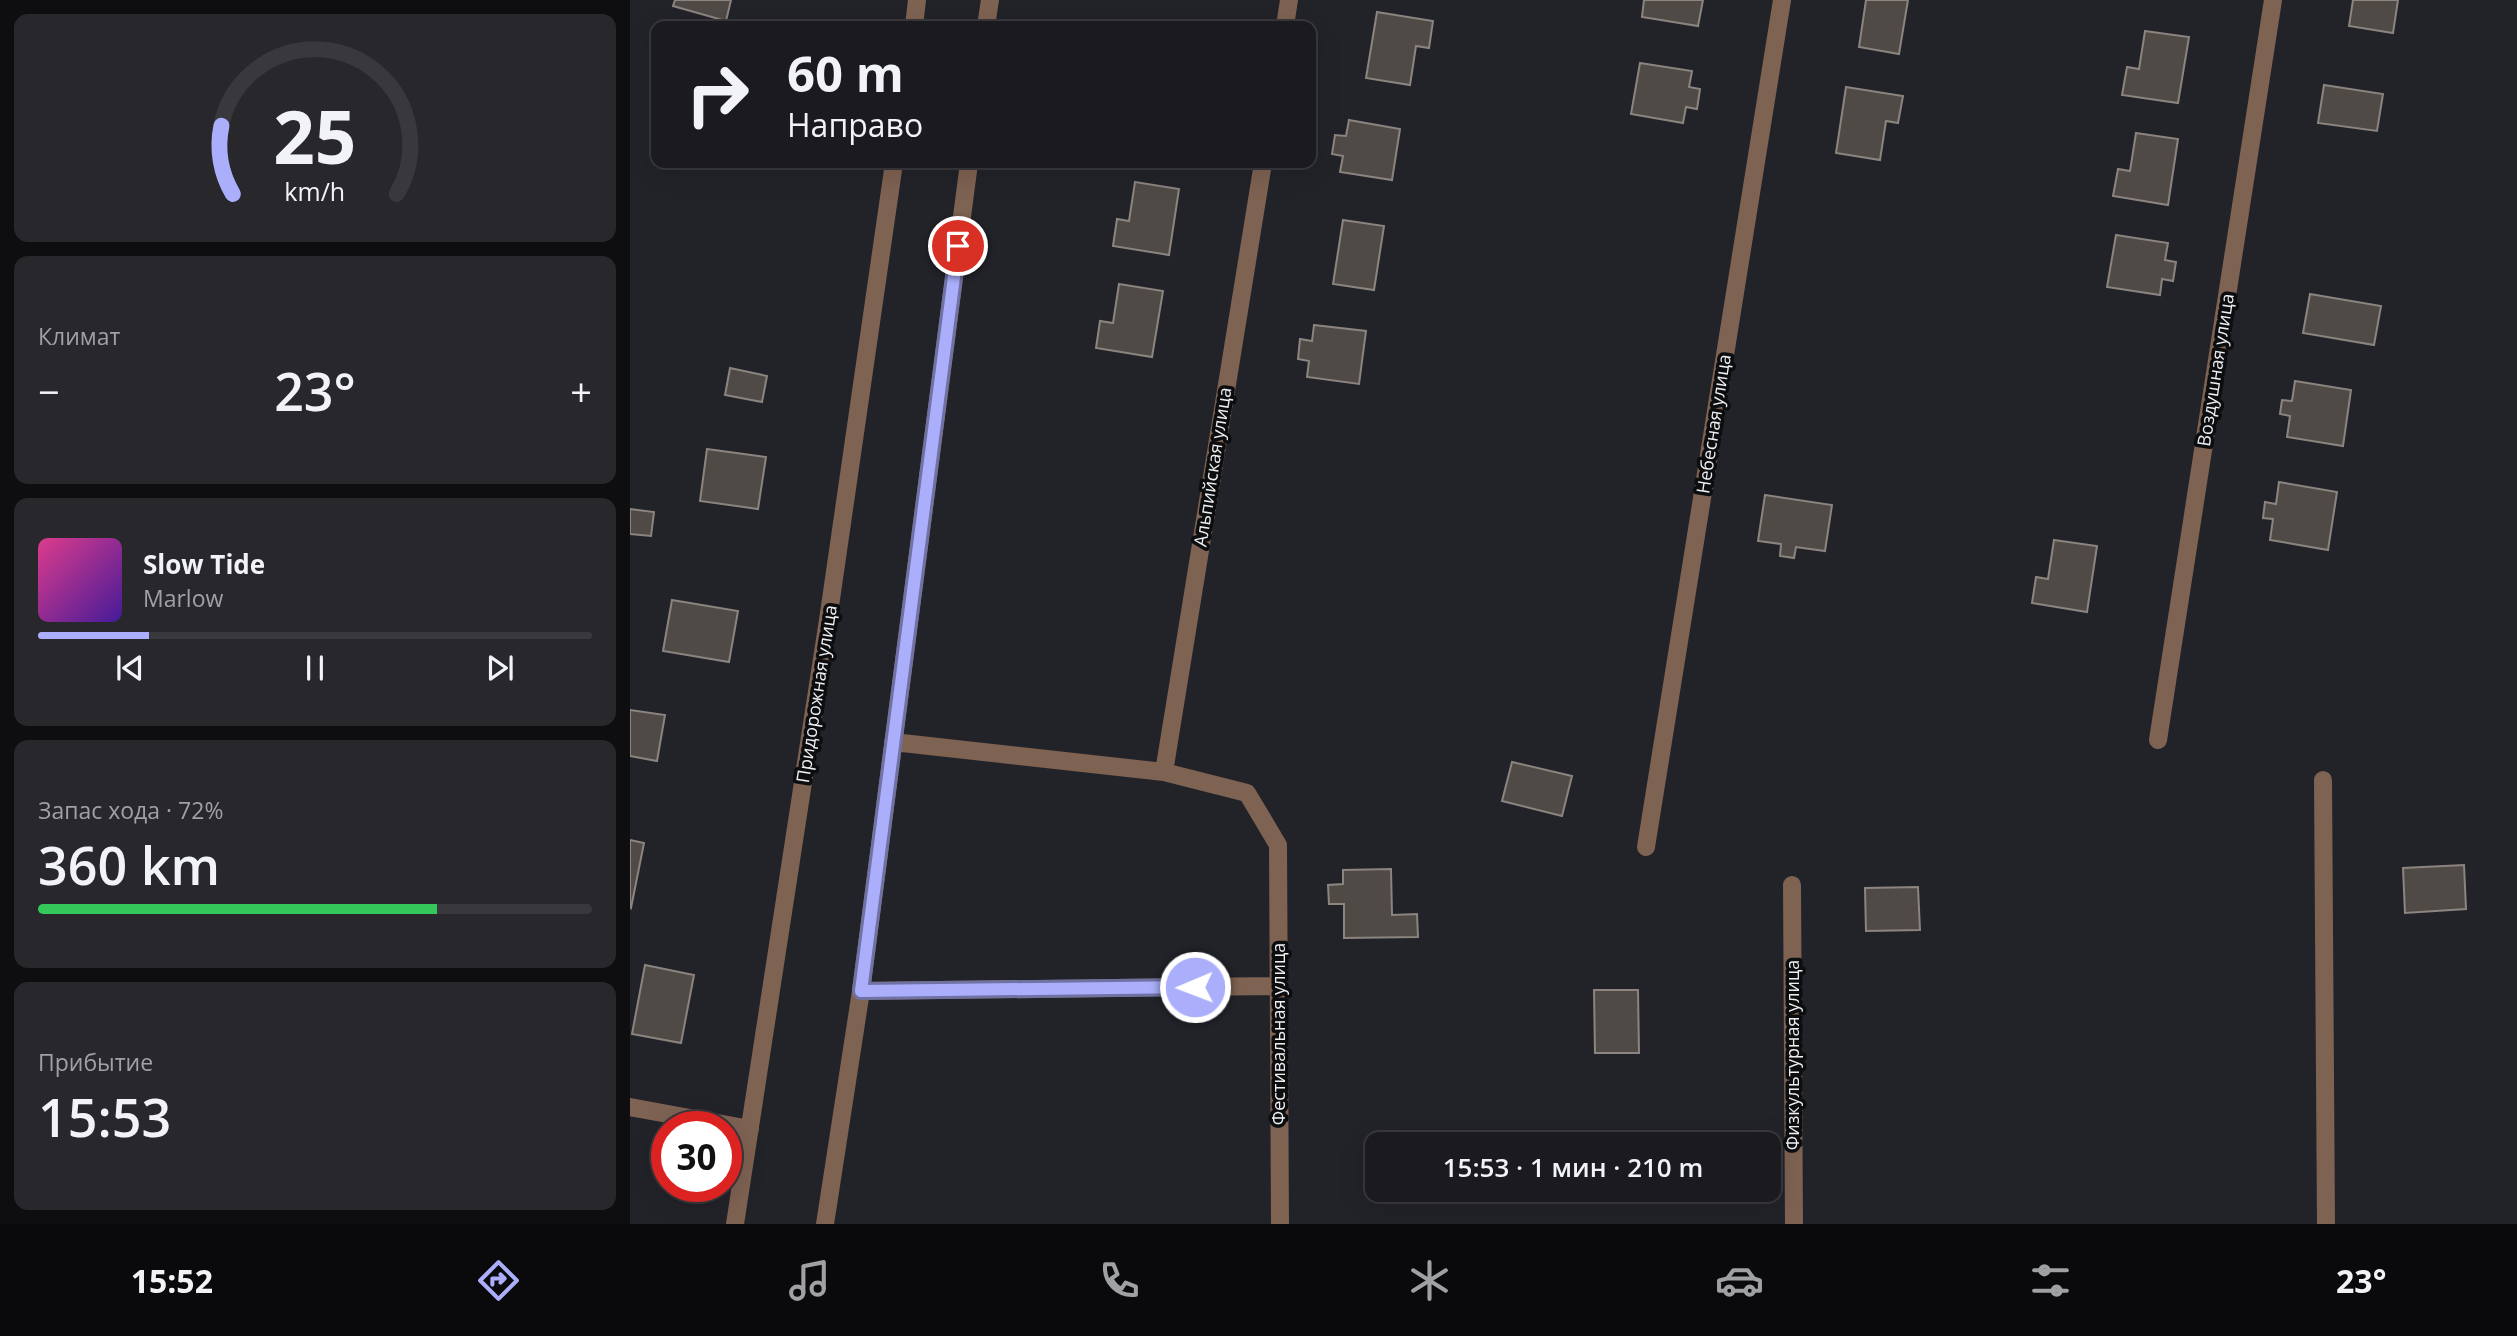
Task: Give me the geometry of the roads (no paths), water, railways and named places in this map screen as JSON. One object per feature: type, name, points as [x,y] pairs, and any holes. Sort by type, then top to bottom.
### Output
[{"type":"street","points":[[915,21],[917,0]]},
{"type":"street","points":[[987,21],[990,0]]},
{"type":"street","points":[[1286,21],[1289,0]]},
{"type":"street","name":"Небесная улица","points":[[1646,847],[1782,0]]},
{"type":"street","name":"Воздушная улица","points":[[2158,740],[2273,0]]},
{"type":"street","name":"Придорожная улица","points":[[735,1224],[828,620],[893,168]]},
{"type":"street","points":[[825,1224],[861,991],[968,168]]},
{"type":"street","name":"Альпийская улица","points":[[1164,772],[1262,168]]},
{"type":"street","points":[[893,742],[1164,772]]},
{"type":"street","name":"Фестивальная улица","points":[[1164,772],[1247,793],[1278,845],[1280,1224]]},
{"type":"street","points":[[2323,780],[2326,1224]]},
{"type":"street","name":"Физкультурная улица","points":[[1792,885],[1794,1224]]},
{"type":"street","points":[[861,991],[1278,986]]},
{"type":"street","points":[[630,1107],[750,1129]]}]
